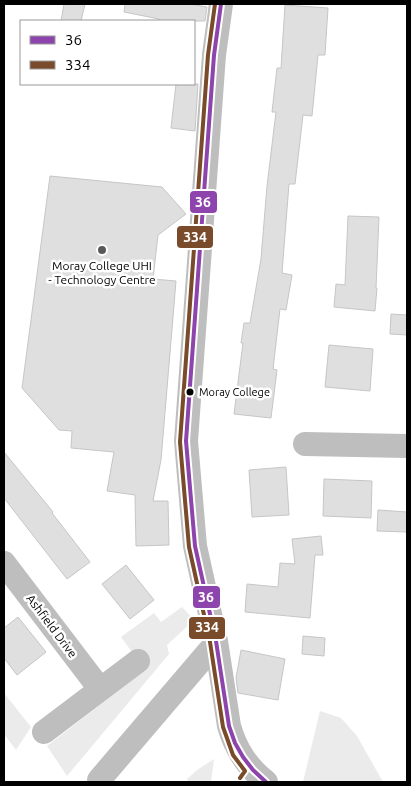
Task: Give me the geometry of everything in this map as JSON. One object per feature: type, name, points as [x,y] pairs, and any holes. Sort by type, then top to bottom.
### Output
[{"type":"street","points":[[221,4],[214,55],[186,441],[195,546],[216,643],[229,726],[239,752],[255,779]]},
{"type":"street","points":[[305,444],[407,446]]},
{"type":"street","name":"Ashfield Drive","points":[[4,563],[100,689]]},
{"type":"street","points":[[99,780],[216,643]]},
{"type":"street","points":[[44,732],[138,661]]},
{"type":"shaded area","points":[[182,607],[194,620],[167,645],[169,654],[67,776],[47,746],[145,670],[121,637],[154,613],[161,622]]},
{"type":"shaded area","points":[[4,693],[31,727],[16,750],[4,734]]},
{"type":"shaded area","points":[[320,711],[341,718],[357,736],[383,782],[303,782]]},
{"type":"shaded area","points":[[214,759],[211,782],[188,782],[187,779],[197,770]]},
{"type":"building","points":[[64,4],[85,4],[81,20],[61,20]]},
{"type":"building","points":[[125,4],[190,4],[207,7],[205,21],[159,20],[124,12]]},
{"type":"building","points":[[285,5],[328,8],[325,55],[318,55],[312,116],[303,115],[295,184],[289,184],[282,273],[292,275],[286,310],[280,309],[273,369],[277,370],[271,418],[234,414],[244,323],[250,323],[261,259],[276,112],[272,112],[277,68],[281,68]]},
{"type":"building","points":[[198,84],[195,131],[171,128],[176,85]]},
{"type":"building","points":[[50,176],[162,187],[186,214],[158,235],[153,279],[176,281],[161,460],[153,501],[168,501],[169,545],[136,546],[135,495],[107,491],[114,452],[71,448],[72,431],[59,430],[22,388]]},
{"type":"building","points":[[348,216],[379,217],[375,311],[334,307],[336,284],[345,285]]},
{"type":"building","points":[[391,314],[407,315],[407,335],[390,334]]},
{"type":"building","points":[[329,345],[373,349],[370,391],[325,387]]},
{"type":"building","points":[[4,452],[53,512],[90,562],[67,579],[4,498]]},
{"type":"building","points":[[286,467],[289,515],[252,517],[249,470]]},
{"type":"building","points":[[324,479],[372,481],[371,518],[323,516]]},
{"type":"building","points":[[378,510],[407,512],[407,532],[377,531]]},
{"type":"building","points":[[321,536],[323,555],[315,555],[310,618],[245,612],[247,584],[278,587],[280,563],[295,564],[292,539]]},
{"type":"building","points":[[126,565],[154,600],[130,619],[102,584]]},
{"type":"building","points":[[18,617],[46,652],[17,675],[4,658],[4,628]]},
{"type":"building","points":[[303,636],[325,638],[324,656],[302,654]]},
{"type":"building","points":[[241,650],[285,659],[278,700],[238,693],[236,678]]},
{"type":"transit line","name":"334","points":[[215,4],[208,55],[180,442],[189,547],[210,642],[223,727],[233,755],[245,771],[240,778]]},
{"type":"transit line","name":"36","points":[[221,4],[214,55],[186,441],[195,546],[216,641],[229,726],[235,743],[243,757],[266,782]]},
{"type":"place","name":"Moray College UHI - Technology Centre","points":[[102,250]]},
{"type":"place","name":"Moray College","points":[[190,392]]}]
